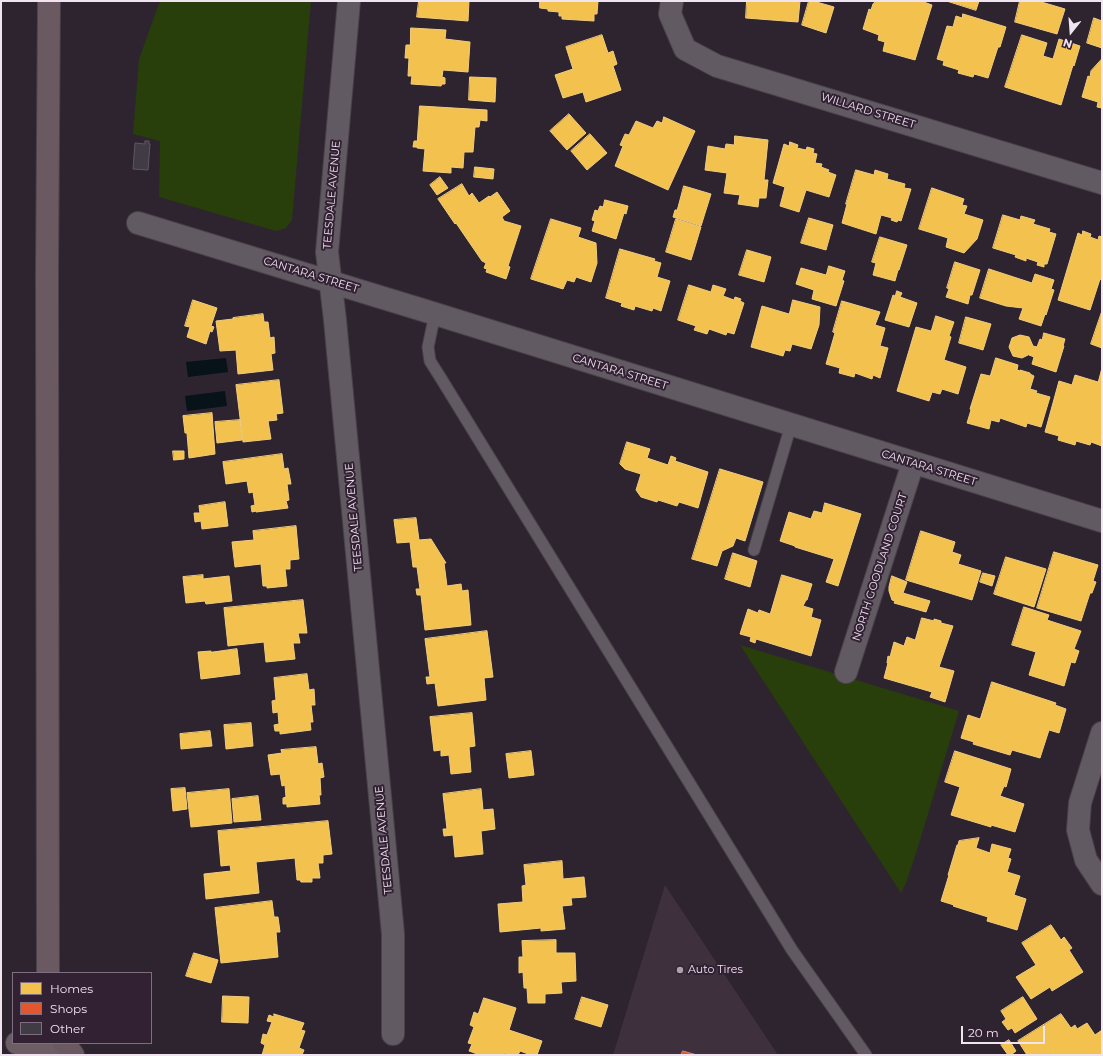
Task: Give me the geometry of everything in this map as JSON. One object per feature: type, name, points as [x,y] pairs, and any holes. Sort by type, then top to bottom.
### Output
[{"type":"highway","points":[[48,972],[47,274],[49,1]]},
{"type":"highway","points":[[65,1044],[73,1055]]},
{"type":"main road","points":[[1,1038],[12,1042]]},
{"type":"main road","points":[[20,1044],[56,1055]]},
{"type":"street","name":"TEESDALE AVENUE","points":[[349,1],[327,252],[335,320],[393,934],[393,1034]]},
{"type":"street","name":"WILLARD STREET","points":[[672,1],[670,14],[685,49],[717,66],[1102,183]]},
{"type":"street","name":"CANTARA STREET","points":[[138,223],[330,281],[1102,521]]},
{"type":"street","name":"NORTH GOODLAND COURT","points":[[846,672],[913,463]]},
{"type":"street","points":[[1102,733],[1080,803],[1078,830],[1086,860],[1102,884]]},
{"type":"lane","points":[[435,314],[428,347],[430,361],[792,950],[866,1055]]},
{"type":"lane","points":[[754,550],[791,425]]},
{"type":"shaded area","points":[[226,358],[228,372],[188,377],[186,362]]},
{"type":"shaded area","points":[[225,391],[227,406],[187,411],[185,396]]},
{"type":"shaded area","name":"Auto Tires","points":[[665,885],[778,1055],[613,1055]]},
{"type":"green space","points":[[160,1],[311,1],[292,220],[286,228],[276,231],[159,197],[160,141],[133,134],[139,59]]},
{"type":"green space","points":[[740,645],[959,711],[918,847],[906,883],[901,893]]},
{"type":"building: Homes","points":[[419,1],[469,1],[468,21],[417,17]]},
{"type":"building: Homes","points":[[540,1],[598,1],[597,14],[594,14],[594,21],[562,19],[562,16],[559,16],[559,12],[548,11],[548,9],[540,8]]},
{"type":"building: Homes","points":[[747,1],[800,1],[798,22],[746,18]]},
{"type":"building: Homes","points":[[809,1],[834,7],[826,33],[802,25]]},
{"type":"building: Homes","points":[[877,1],[921,1],[932,5],[915,60],[883,51],[885,42],[878,40],[879,35],[863,29],[869,9],[871,10],[873,4]]},
{"type":"building: Homes","points":[[947,1],[979,1],[976,10]]},
{"type":"building: Homes","points":[[1020,1],[1038,1],[1065,9],[1057,34],[1015,22]]},
{"type":"building: Homes","points":[[963,14],[1006,27],[988,78],[974,74],[973,77],[958,73],[959,70],[943,65],[944,61],[937,59],[947,26],[953,27],[956,16],[962,18]]},
{"type":"building: Homes","points":[[1094,18],[1102,21],[1102,48],[1087,43]]},
{"type":"building: Homes","points":[[411,28],[446,30],[445,39],[470,42],[468,72],[443,70],[442,77],[445,78],[445,84],[442,84],[441,86],[411,84],[412,76],[408,76],[409,58],[405,58],[406,45],[410,45]]},
{"type":"building: Homes","points":[[602,35],[608,53],[613,51],[617,64],[613,66],[621,90],[586,102],[583,92],[563,98],[555,75],[573,69],[566,47]]},
{"type":"building: Homes","points":[[1022,35],[1047,43],[1043,56],[1053,59],[1059,39],[1080,46],[1061,105],[1005,87]]},
{"type":"building: Homes","points":[[1102,59],[1102,108],[1097,107],[1098,102],[1082,97],[1088,76],[1090,77],[1091,71]]},
{"type":"building: Homes","points":[[470,77],[496,78],[495,102],[469,100]]},
{"type":"building: Homes","points":[[420,106],[487,110],[487,121],[480,120],[479,127],[475,127],[473,152],[464,152],[463,168],[451,167],[451,173],[423,171],[425,149],[413,147],[414,141],[417,141]]},
{"type":"building: Homes","points":[[569,114],[586,133],[567,150],[550,131]]},
{"type":"building: Homes","points":[[664,117],[695,131],[668,190],[615,166],[623,146],[620,145],[625,134],[629,135],[636,121],[653,128],[657,121],[662,123]]},
{"type":"building: Homes","points":[[590,134],[607,153],[587,170],[571,151]]},
{"type":"building: Homes","points":[[735,136],[768,140],[764,180],[768,180],[766,198],[759,198],[758,207],[738,204],[740,195],[724,193],[727,173],[705,170],[708,146],[725,149],[726,144],[734,145]]},
{"type":"building: Homes","points":[[790,142],[798,145],[797,148],[806,150],[807,147],[814,149],[813,153],[817,154],[815,163],[822,164],[821,167],[836,175],[829,197],[806,190],[799,212],[780,206],[785,187],[773,183],[784,144],[789,146]]},
{"type":"building: Homes","points":[[475,167],[494,169],[493,179],[474,177]]},
{"type":"building: Homes","points":[[856,170],[874,175],[875,170],[888,174],[887,179],[905,184],[904,188],[911,189],[901,221],[898,220],[897,222],[891,220],[892,218],[881,215],[876,234],[842,223]]},
{"type":"building: Homes","points":[[440,177],[448,188],[437,195],[430,185]]},
{"type":"building: Homes","points":[[462,184],[469,196],[472,193],[479,203],[497,192],[510,211],[502,217],[504,221],[521,226],[508,266],[510,267],[506,279],[486,272],[487,269],[484,268],[486,263],[482,261],[438,199]]},
{"type":"building: Homes","points":[[684,186],[711,194],[701,226],[673,217],[675,210],[677,210]]},
{"type":"building: Homes","points":[[932,188],[964,199],[962,205],[967,206],[964,214],[983,220],[977,239],[964,253],[946,247],[948,238],[919,229]]},
{"type":"building: Homes","points":[[605,200],[628,206],[626,214],[624,213],[616,239],[592,231],[595,221],[592,220],[595,210],[598,211],[600,206],[603,207]]},
{"type":"building: Homes","points":[[1003,215],[1020,220],[1021,216],[1035,220],[1033,224],[1050,229],[1049,232],[1056,234],[1047,264],[1044,264],[1044,267],[1037,265],[1038,262],[1026,258],[1026,261],[1015,257],[1016,255],[993,248]]},
{"type":"building: Homes","points":[[809,218],[833,225],[826,250],[801,243]]},
{"type":"building: Homes","points":[[551,219],[581,228],[578,237],[596,243],[597,263],[591,282],[576,277],[574,282],[567,280],[563,289],[531,279]]},
{"type":"building: Homes","points":[[676,219],[701,227],[691,260],[666,252]]},
{"type":"building: Homes","points":[[1083,231],[1091,234],[1090,237],[1098,240],[1099,236],[1102,237],[1102,280],[1100,279],[1090,310],[1058,300],[1078,233],[1082,235]]},
{"type":"building: Homes","points":[[880,237],[907,245],[895,281],[873,275],[876,263],[872,262]]},
{"type":"building: Homes","points":[[620,249],[655,259],[654,261],[661,263],[657,277],[670,281],[661,311],[653,308],[652,311],[635,306],[634,310],[621,306],[622,303],[606,298]]},
{"type":"building: Homes","points":[[747,250],[771,257],[764,282],[739,275]]},
{"type":"building: Homes","points":[[955,262],[980,270],[968,304],[946,297],[949,289],[947,288]]},
{"type":"building: Homes","points":[[829,266],[845,271],[842,280],[844,281],[836,306],[812,299],[814,290],[796,284],[801,268],[826,275]]},
{"type":"building: Homes","points":[[989,269],[1032,283],[1035,274],[1054,280],[1051,289],[1054,290],[1041,326],[1019,319],[1023,308],[1006,306],[980,298]]},
{"type":"building: Homes","points":[[689,285],[711,292],[713,285],[726,289],[723,296],[734,300],[735,297],[741,299],[740,301],[744,303],[734,334],[727,332],[726,335],[709,329],[707,334],[694,330],[696,326],[678,320]]},
{"type":"building: Homes","points":[[897,291],[902,293],[900,297],[917,303],[909,327],[885,320],[893,295],[895,296]]},
{"type":"building: Homes","points":[[193,300],[217,308],[211,326],[214,327],[212,332],[210,331],[206,344],[187,337],[190,327],[185,326]]},
{"type":"building: Homes","points":[[793,300],[820,307],[819,325],[811,349],[792,344],[790,351],[785,350],[783,356],[751,347],[762,306],[789,314]]},
{"type":"building: Homes","points":[[842,301],[880,312],[875,325],[885,328],[880,346],[888,348],[880,378],[873,375],[872,379],[855,373],[854,377],[839,373],[840,368],[826,364]]},
{"type":"building: Homes","points":[[1102,311],[1102,348],[1091,344]]},
{"type":"building: Homes","points":[[263,314],[264,322],[268,322],[270,338],[274,337],[275,353],[271,354],[273,370],[238,374],[236,350],[220,351],[216,321]]},
{"type":"building: Homes","points":[[936,316],[954,322],[949,336],[951,337],[944,360],[966,367],[958,394],[942,389],[940,394],[932,392],[929,401],[897,391],[916,327],[931,331]]},
{"type":"building: Homes","points":[[966,317],[991,324],[983,350],[959,343]]},
{"type":"building: Homes","points":[[1044,333],[1065,339],[1056,372],[1032,364],[1034,357],[1029,355],[1030,354],[1022,358],[1013,356],[1009,347],[1012,338],[1020,335],[1029,337],[1033,346],[1037,347],[1040,339],[1042,340]]},
{"type":"building: Homes","points":[[996,358],[1018,365],[1017,370],[1030,373],[1034,376],[1030,389],[1037,391],[1036,393],[1050,397],[1041,427],[1027,423],[1026,427],[1000,418],[999,422],[991,420],[989,429],[967,423],[981,374],[990,376]]},
{"type":"building: Homes","points":[[1102,368],[1102,446],[1091,442],[1090,445],[1076,441],[1075,445],[1058,440],[1059,436],[1045,432],[1059,381],[1072,385],[1075,375],[1098,382]]},
{"type":"building: Homes","points":[[279,380],[283,413],[276,414],[277,420],[268,421],[271,439],[243,442],[236,385]]},
{"type":"building: Homes","points":[[212,413],[215,454],[189,458],[187,433],[185,433],[183,416]]},
{"type":"building: Homes","points":[[240,420],[242,440],[217,443],[215,422]]},
{"type":"building: Homes","points":[[627,442],[650,449],[647,458],[668,465],[671,456],[676,458],[675,461],[708,472],[698,508],[679,502],[677,506],[658,500],[657,502],[641,497],[636,490],[641,474],[625,469],[620,464]]},
{"type":"building: Homes","points":[[173,451],[184,451],[184,459],[174,460]]},
{"type":"building: Homes","points":[[282,454],[284,469],[288,468],[291,484],[287,484],[289,500],[286,501],[288,508],[252,512],[251,506],[255,505],[253,492],[249,493],[247,481],[226,484],[223,462]]},
{"type":"building: Homes","points":[[720,469],[763,482],[745,541],[736,538],[733,546],[722,551],[717,566],[692,559]]},
{"type":"building: Homes","points":[[225,502],[228,526],[202,529],[201,521],[195,522],[194,513],[200,513],[199,506]]},
{"type":"building: Homes","points":[[825,503],[861,514],[838,586],[826,582],[834,559],[780,541],[789,512],[811,519],[814,511],[822,513]]},
{"type":"building: Homes","points":[[416,518],[419,540],[431,539],[446,563],[444,563],[447,586],[461,584],[462,591],[468,590],[471,625],[425,630],[421,595],[417,595],[416,589],[420,589],[417,567],[413,567],[410,542],[397,543],[394,520]]},
{"type":"building: Homes","points":[[296,526],[299,559],[290,560],[290,569],[285,569],[287,586],[267,588],[267,586],[263,586],[261,564],[235,567],[232,542],[254,540],[253,531]]},
{"type":"building: Homes","points":[[921,531],[955,542],[952,552],[961,555],[958,564],[981,571],[972,600],[906,580]]},
{"type":"building: Homes","points":[[1054,552],[1098,565],[1093,581],[1096,582],[1092,593],[1090,593],[1081,621],[1037,608]]},
{"type":"building: Homes","points":[[733,553],[757,561],[750,587],[725,579]]},
{"type":"building: Homes","points":[[1006,557],[1046,569],[1034,607],[994,594]]},
{"type":"building: Homes","points":[[983,573],[995,576],[992,586],[980,582]]},
{"type":"building: Homes","points":[[203,575],[203,579],[229,576],[232,601],[206,604],[205,601],[186,603],[183,577]]},
{"type":"building: Homes","points":[[782,575],[812,584],[807,600],[803,606],[813,609],[811,617],[821,620],[811,656],[756,639],[755,643],[750,641],[751,637],[740,634],[748,609],[758,613],[759,610],[770,614]]},
{"type":"building: Homes","points":[[892,576],[907,582],[903,593],[930,601],[926,612],[894,603],[895,601],[892,600],[889,591]]},
{"type":"building: Homes","points":[[303,600],[307,633],[298,633],[300,643],[293,643],[295,659],[266,662],[264,642],[228,646],[224,608]]},
{"type":"building: Homes","points":[[1024,607],[1049,615],[1047,620],[1081,631],[1074,649],[1079,651],[1075,663],[1071,662],[1064,686],[1029,675],[1036,652],[1012,645]]},
{"type":"building: Homes","points":[[922,618],[934,621],[934,619],[941,621],[941,623],[953,626],[939,667],[954,671],[945,702],[930,697],[932,692],[884,678],[888,663],[888,656],[890,657],[894,642],[904,646],[907,637],[915,640]]},
{"type":"building: Homes","points":[[487,631],[493,677],[484,678],[486,700],[438,706],[435,683],[427,684],[426,677],[430,677],[425,639]]},
{"type":"building: Homes","points":[[237,649],[240,674],[201,679],[198,652]]},
{"type":"building: Homes","points":[[307,674],[309,690],[314,689],[315,705],[311,705],[313,722],[310,722],[311,730],[280,734],[280,731],[275,731],[274,725],[279,724],[278,712],[273,713],[272,701],[276,700],[274,678]]},
{"type":"building: Homes","points":[[992,682],[1056,703],[1055,705],[1066,709],[1059,733],[1049,730],[1040,758],[1012,750],[1010,755],[973,744],[974,742],[961,738],[968,715],[980,719]]},
{"type":"building: Homes","points":[[472,713],[475,746],[469,747],[471,772],[451,774],[449,755],[441,756],[441,750],[434,751],[430,717]]},
{"type":"building: Homes","points":[[251,723],[253,746],[226,749],[224,725]]},
{"type":"building: Homes","points":[[210,731],[212,746],[181,749],[180,734]]},
{"type":"building: Homes","points":[[316,747],[318,764],[322,763],[324,777],[320,778],[320,804],[287,807],[287,804],[283,804],[283,798],[286,797],[285,785],[282,786],[280,774],[271,775],[268,755],[282,753],[281,750]]},
{"type":"building: Homes","points":[[531,751],[534,775],[509,778],[506,754]]},
{"type":"building: Homes","points":[[955,751],[1011,769],[1006,787],[1004,786],[1000,796],[1024,804],[1015,832],[991,825],[991,827],[951,815],[960,787],[945,782]]},
{"type":"building: Homes","points":[[185,788],[187,809],[173,811],[171,789]]},
{"type":"building: Homes","points":[[229,789],[232,823],[191,827],[187,793]]},
{"type":"building: Homes","points":[[481,789],[483,810],[493,809],[495,829],[481,831],[483,854],[455,857],[453,835],[444,836],[443,829],[447,829],[443,794]]},
{"type":"building: Homes","points":[[258,796],[261,820],[234,822],[232,799]]},
{"type":"building: Homes","points":[[328,821],[332,854],[323,855],[323,863],[318,863],[320,878],[312,878],[312,882],[301,882],[300,880],[297,880],[295,858],[256,862],[259,893],[206,899],[204,874],[231,871],[230,865],[221,866],[218,831]]},
{"type":"building: Homes","points":[[979,838],[976,848],[990,853],[992,844],[1011,849],[1008,858],[1011,859],[1007,872],[1020,876],[1014,895],[1026,899],[1017,930],[987,921],[988,917],[941,901],[959,841]]},
{"type":"building: Homes","points":[[562,861],[563,879],[584,877],[586,897],[571,898],[572,905],[562,906],[565,929],[541,931],[541,928],[500,932],[498,904],[523,902],[522,886],[526,885],[524,865]]},
{"type":"building: Homes","points":[[272,901],[274,917],[278,917],[280,932],[276,932],[278,957],[221,963],[215,908]]},
{"type":"building: Homes","points":[[1051,925],[1061,940],[1064,937],[1072,948],[1069,950],[1083,972],[1052,991],[1050,987],[1031,999],[1016,977],[1036,965],[1022,943]]},
{"type":"building: Homes","points":[[556,940],[556,953],[575,953],[576,981],[561,982],[562,993],[545,994],[545,1003],[528,1003],[527,988],[524,988],[523,972],[519,973],[519,957],[523,957],[522,941]]},
{"type":"building: Homes","points":[[194,953],[218,960],[211,983],[186,976]]},
{"type":"building: Homes","points":[[223,996],[249,997],[248,1023],[222,1022]]},
{"type":"building: Homes","points":[[582,997],[608,1005],[601,1027],[575,1019]]},
{"type":"building: Homes","points":[[1023,997],[1037,1019],[1015,1033],[1012,1028],[1008,1030],[1002,1022],[1006,1019],[1001,1011]]},
{"type":"building: Homes","points":[[484,998],[516,1008],[509,1030],[542,1041],[537,1055],[531,1055],[520,1051],[518,1055],[505,1053],[504,1055],[480,1055],[469,1051],[472,1044],[468,1043],[474,1027],[470,1025],[474,1012],[478,1014]]},
{"type":"building: Homes","points":[[274,1014],[304,1023],[301,1030],[305,1031],[299,1048],[304,1050],[302,1055],[262,1055],[265,1045],[261,1043],[263,1034],[267,1035],[272,1022],[267,1021],[269,1015],[274,1017]]},
{"type":"building: Homes","points":[[1061,1014],[1071,1028],[1075,1025],[1077,1029],[1087,1023],[1095,1035],[1102,1030],[1102,1055],[1052,1055],[1051,1053],[1047,1055],[1027,1055],[1018,1041]]},
{"type":"building: Homes","points":[[1009,1040],[1016,1051],[1011,1055],[1008,1055],[1001,1045]]},
{"type":"building: Shops","points":[[683,1051],[697,1055],[681,1055]]},
{"type":"building: Other","points":[[145,141],[149,141],[150,144],[148,170],[133,169],[135,143],[145,144]]},
{"type":"place","name":"Auto Tires","points":[[680,970]]}]
